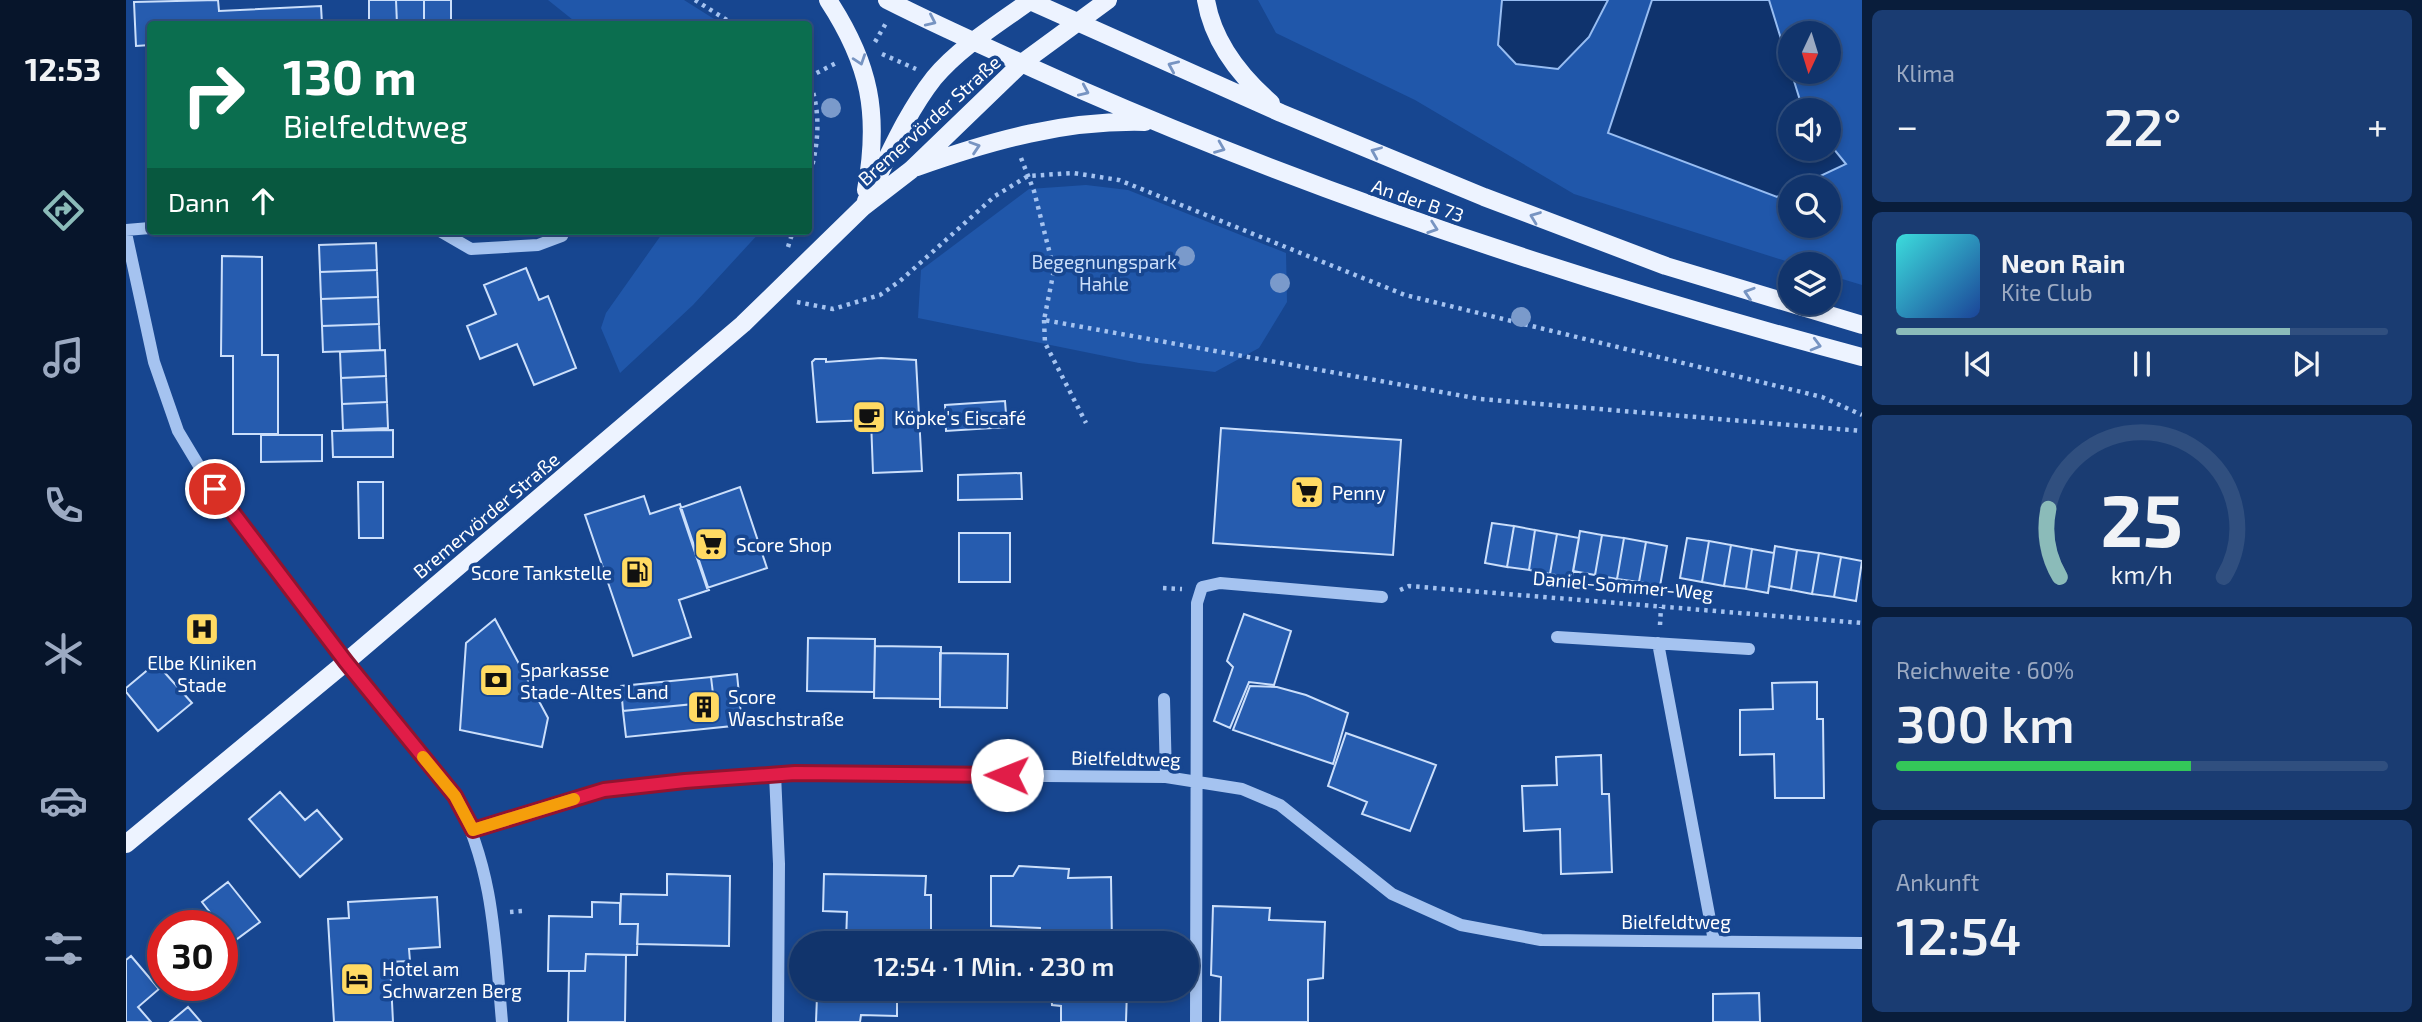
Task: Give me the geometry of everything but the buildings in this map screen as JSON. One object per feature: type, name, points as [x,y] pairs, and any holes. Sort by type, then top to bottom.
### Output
[{"type":"main road","points":[[828,0],[853,40],[869,89],[871,150],[863,208]]},
{"type":"main road","name":"An der B 73","points":[[887,0],[1022,64],[1156,122],[1319,187],[1516,257],[1656,301],[1862,357]]},
{"type":"main road","name":"Bremervörder Straße","points":[[863,208],[895,143],[934,78],[974,41],[1030,0]]},
{"type":"main road","name":"An der B 73","points":[[1030,0],[1281,113],[1484,197],[1665,267],[1862,325]]},
{"type":"main road","name":"Bremervörder Straße","points":[[126,844],[346,662],[772,298],[863,208],[911,170],[1022,64],[1108,0]]},
{"type":"main road","points":[[1206,0],[1209,18],[1234,64],[1281,113]]},
{"type":"main road","points":[[911,170],[974,147],[1045,128],[1110,121],[1156,122]]},
{"type":"street","points":[[147,228],[126,231],[153,362],[178,431],[205,476],[346,662],[455,796],[473,830],[485,871],[493,915],[502,1022]]},
{"type":"street","points":[[447,235],[471,249],[538,245],[562,235]]},
{"type":"street","points":[[1197,780],[1197,603],[1202,587],[1220,583],[1382,597]]},
{"type":"street","points":[[1557,637],[1749,649]]},
{"type":"street","points":[[1658,643],[1714,940]]},
{"type":"street","points":[[1164,699],[1166,777]]},
{"type":"street","points":[[775,774],[779,864],[778,1022]]},
{"type":"street","name":"Bielfeldtweg","points":[[473,830],[604,790],[775,774],[1166,777],[1242,789],[1280,805],[1392,894],[1461,925],[1541,940],[1862,943]]},
{"type":"street","name":"Bielfeldtweg","points":[[1196,1022],[1197,780]]},
{"type":"path","points":[[695,0],[728,21]]},
{"type":"path","points":[[887,22],[871,49],[920,71]]},
{"type":"path","points":[[812,75],[846,58]]},
{"type":"path","points":[[812,86],[818,120],[812,157]]},
{"type":"path","points":[[1019,151],[1054,270],[1045,320],[1045,343],[1086,423]]},
{"type":"path","points":[[772,298],[833,309],[880,295],[900,281],[995,196],[1028,176],[1073,173],[1119,180],[1405,295],[1822,397],[1862,415]]},
{"type":"path","points":[[1045,320],[1480,399],[1862,431]]},
{"type":"path","name":"Daniel-Sommer-Weg","points":[[1382,597],[1409,586],[1862,623]]},
{"type":"green space","points":[[548,0],[684,0],[717,21],[574,21]]},
{"type":"green space","points":[[1258,0],[1502,0],[1498,45],[1589,37],[1608,0],[1862,0],[1862,285],[1841,279],[1841,252],[1778,252],[1778,259],[1574,194],[1415,100],[1276,33]]},
{"type":"green space","name":"Begegnungspark Hahle","points":[[1086,185],[1128,190],[1286,253],[1287,302],[1259,348],[1215,372],[1139,363],[918,318],[921,270],[1029,189]]},
{"type":"green space","points":[[661,235],[757,235],[693,305],[620,373],[601,328],[606,313]]},
{"type":"shaded area","points":[[1502,0],[1608,0],[1589,37],[1558,69],[1516,64],[1498,45]]},
{"type":"shaded area","points":[[1652,0],[1769,0],[1778,29],[1778,84],[1795,84],[1799,98],[1778,98],[1778,161],[1841,161],[1841,158],[1846,164],[1823,175],[1778,175],[1777,197],[1608,133]]},
{"type":"slow traffic","points":[[423,757],[455,796],[473,830],[574,799]]},
{"type":"place","name":"Köpke's Eiscafé","points":[[869,417]]},
{"type":"place","name":"Penny","points":[[1307,492]]},
{"type":"place","name":"Score Shop","points":[[711,544]]},
{"type":"place","name":"Score Tankstelle","points":[[637,572]]},
{"type":"place","name":"Elbe Kliniken Stade","points":[[202,629]]},
{"type":"place","name":"Sparkasse Stade-Altes Land","points":[[496,680]]},
{"type":"place","name":"Score Waschstraße","points":[[704,707]]},
{"type":"place","name":"Hotel am Schwarzen Berg","points":[[357,979]]},
{"type":"route","points":[[215,489],[346,662],[455,796],[473,830],[604,790],[685,781],[795,773],[1007,775]]}]
